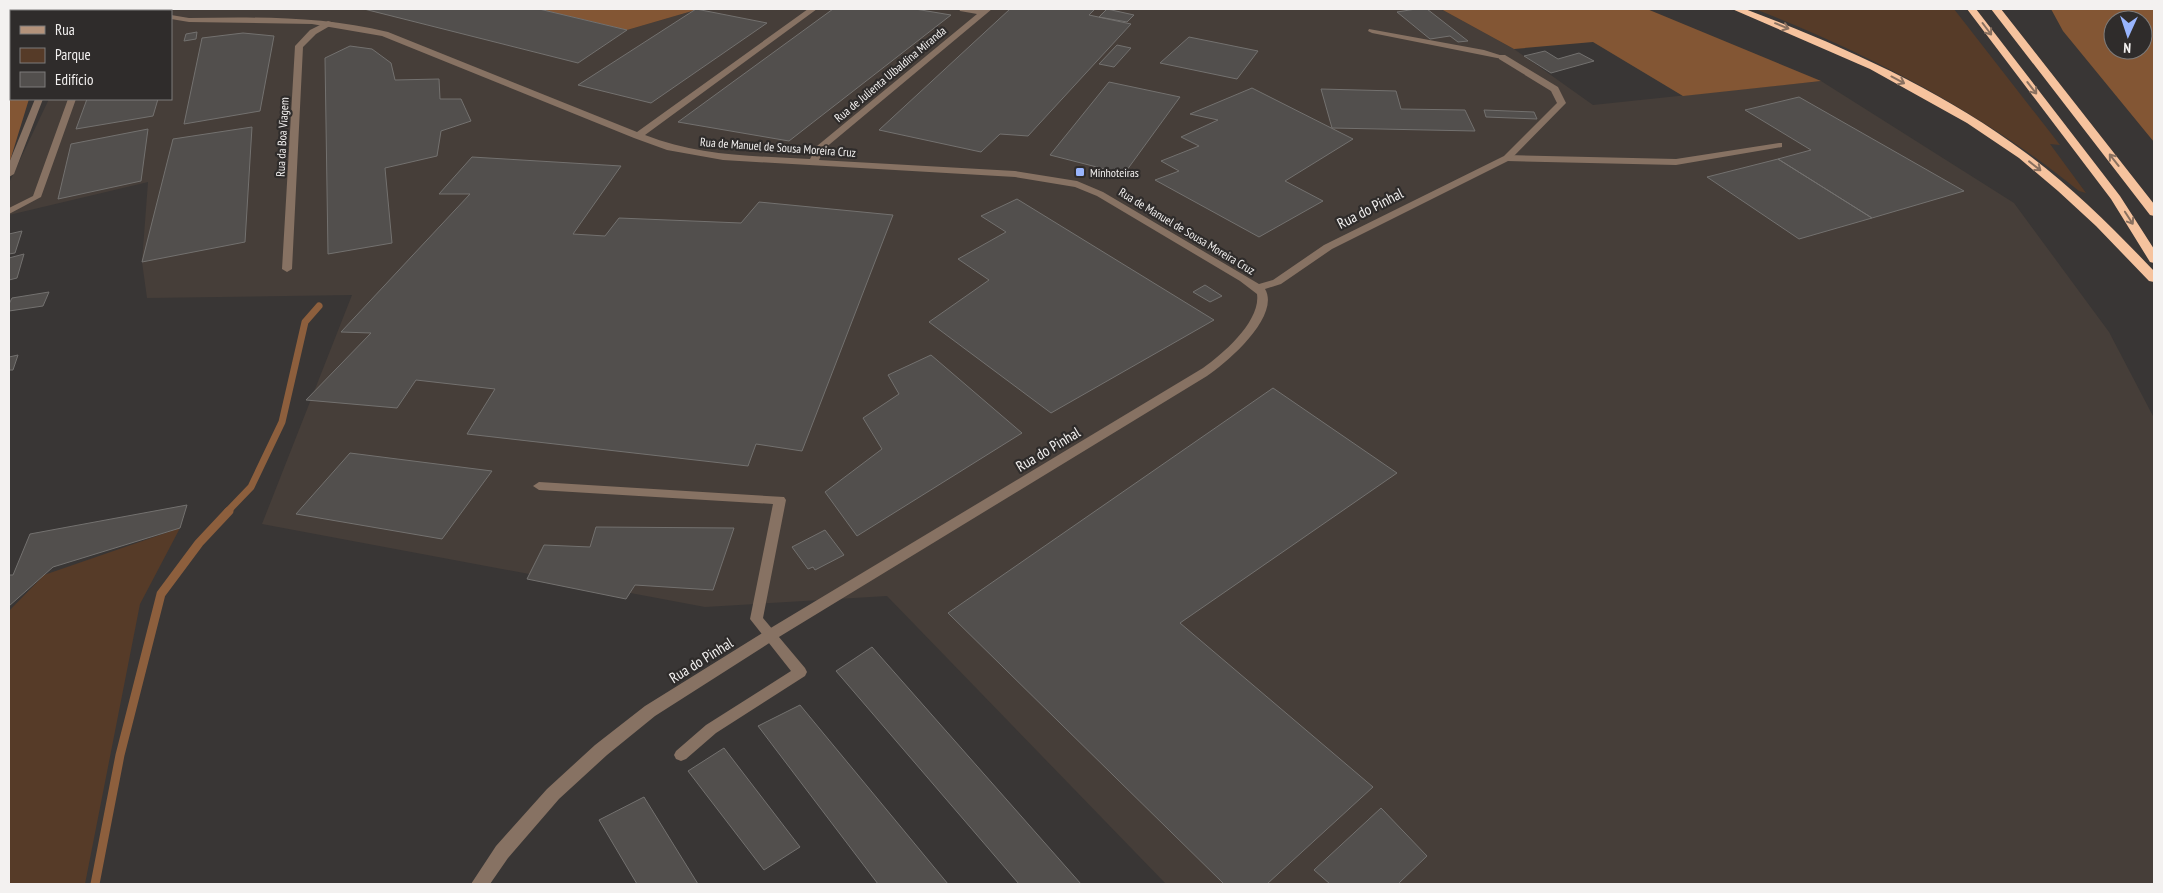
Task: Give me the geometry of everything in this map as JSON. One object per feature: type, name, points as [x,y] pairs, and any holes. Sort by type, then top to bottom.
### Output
[{"type":"highway","points":[[1737,9],[1854,58],[1976,124],[2031,163],[2076,200],[2119,240],[2154,278]]},
{"type":"highway","points":[[1971,9],[2111,191],[2154,259]]},
{"type":"highway","points":[[1996,9],[2154,212]]},
{"type":"highway","points":[[2009,9],[2018,35]]},
{"type":"street","points":[[637,136],[813,9]]},
{"type":"street","points":[[963,9],[986,11]]},
{"type":"street","name":"Rua de Julienta Ulbaldina Miranda","points":[[813,162],[820,148],[986,11]]},
{"type":"street","name":"Rua de Manuel de Sousa Moreira Cruz","points":[[172,17],[189,20],[331,23],[362,28],[385,34],[637,136],[668,147],[694,153],[1015,174],[1076,184],[1100,194],[1258,288]]},
{"type":"street","name":"Rua do Pinhal","points":[[480,884],[502,852],[553,794],[601,750],[650,711],[769,636],[1196,378],[1224,358],[1260,315],[1263,295],[1258,288],[1277,282],[1328,247],[1507,158],[1562,103],[1555,89],[1502,58]]},
{"type":"street","points":[[9,174],[39,100]]},
{"type":"lane","name":"Rua da Boa Viagem","points":[[287,268],[299,46],[313,32],[331,23]]},
{"type":"lane","points":[[1372,31],[1484,52],[1502,58]]},
{"type":"lane","points":[[9,211],[38,197],[72,100]]},
{"type":"lane","points":[[1507,158],[1676,162],[1779,146]]},
{"type":"lane","points":[[539,486],[780,500],[756,619],[800,672],[711,729],[681,755]]},
{"type":"shaded area","points":[[9,9],[84,9],[10,10],[9,42]]},
{"type":"shaded area","points":[[539,9],[627,30],[699,9],[1441,9],[1514,49],[1593,105],[1821,81],[2014,203],[2109,332],[2154,418],[2154,884],[1166,884],[887,596],[705,607],[262,524],[352,295],[147,298],[142,262],[148,182],[9,215],[9,183],[49,100],[172,100],[172,10],[160,10]]},
{"type":"shaded area","points":[[539,9],[699,9],[627,30]]},
{"type":"shaded area","points":[[1441,9],[1647,9],[1821,81],[1683,96],[1593,42],[1514,49]]},
{"type":"shaded area","points":[[2051,9],[2154,9],[2154,142],[2063,31]]},
{"type":"shaded area","points":[[10,73],[10,100],[29,100],[9,164]]},
{"type":"green space","points":[[1755,9],[1954,9],[2060,145],[2050,144],[2086,193],[2079,191],[2042,162],[2003,136],[1924,88],[1841,46]]},
{"type":"green space","points":[[180,528],[140,604],[85,884],[9,884],[9,611],[44,575]]},
{"type":"building","points":[[364,9],[539,9],[627,30],[578,63]]},
{"type":"building","points":[[696,9],[767,23],[651,103],[578,85]]},
{"type":"building","points":[[833,9],[915,9],[951,15],[789,141],[678,122]]},
{"type":"building","points":[[1010,9],[1095,9],[1089,15],[1131,24],[1028,136],[1000,134],[981,152],[879,130]]},
{"type":"building","points":[[1107,9],[1134,15],[1127,22],[1099,17]]},
{"type":"building","points":[[1427,9],[1468,41],[1458,42],[1450,36],[1430,39],[1397,12]]},
{"type":"building","points":[[197,32],[196,39],[184,41],[186,34]]},
{"type":"building","points":[[243,33],[274,36],[260,111],[184,124],[202,38]]},
{"type":"building","points":[[1189,37],[1258,51],[1237,79],[1160,63]]},
{"type":"building","points":[[1117,45],[1131,48],[1114,67],[1099,64]]},
{"type":"building","points":[[350,46],[372,49],[391,63],[395,80],[439,79],[440,99],[461,99],[471,121],[441,131],[437,156],[385,168],[392,243],[328,254],[325,58]]},
{"type":"building","points":[[1545,51],[1558,59],[1579,53],[1594,61],[1551,73],[1524,56]]},
{"type":"building","points":[[1109,82],[1180,97],[1124,174],[1050,155]]},
{"type":"building","points":[[1252,88],[1353,139],[1285,181],[1323,201],[1259,237],[1155,180],[1179,171],[1161,161],[1199,146],[1181,137],[1218,120],[1190,114]]},
{"type":"building","points":[[1321,89],[1396,91],[1401,109],[1465,110],[1475,131],[1332,128]]},
{"type":"building","points":[[1799,97],[1964,191],[1872,218],[1778,159],[1811,150],[1745,110]]},
{"type":"building","points":[[87,100],[158,100],[153,116],[76,129]]},
{"type":"building","points":[[1484,110],[1534,112],[1537,119],[1486,117]]},
{"type":"building","points":[[252,127],[245,242],[142,262],[173,139]]},
{"type":"building","points":[[148,129],[141,181],[58,199],[71,144]]},
{"type":"building","points":[[472,157],[621,166],[573,234],[605,236],[619,218],[741,223],[759,202],[893,215],[802,451],[756,444],[748,466],[467,434],[495,389],[416,380],[397,408],[306,400],[371,333],[341,332],[470,194],[439,194]]},
{"type":"building","points":[[1778,159],[1872,218],[1799,239],[1707,177]]},
{"type":"building","points":[[1017,199],[1214,320],[1051,413],[929,322],[989,280],[958,259],[1006,232],[981,216]]},
{"type":"building","points":[[22,231],[15,253],[9,254],[9,234]]},
{"type":"building","points":[[24,254],[17,278],[9,280],[9,258]]},
{"type":"building","points":[[1205,285],[1222,296],[1210,302],[1193,292]]},
{"type":"building","points":[[49,292],[43,306],[9,311],[9,304],[12,298]]},
{"type":"building","points":[[18,355],[13,370],[9,370],[9,357]]},
{"type":"building","points":[[931,355],[1022,433],[857,536],[825,492],[882,449],[863,418],[899,394],[888,375]]},
{"type":"building","points":[[1273,388],[1397,473],[1180,623],[1373,787],[1267,884],[1224,884],[948,613]]},
{"type":"building","points":[[350,453],[492,471],[442,539],[296,514]]},
{"type":"building","points":[[187,505],[180,528],[53,567],[9,606],[9,575],[13,575],[30,534]]},
{"type":"building","points":[[596,527],[734,528],[713,590],[635,585],[626,599],[527,579],[544,545],[590,547]]},
{"type":"building","points":[[825,530],[844,555],[815,570],[813,567],[808,569],[792,547]]},
{"type":"building","points":[[872,647],[1081,884],[1019,884],[836,671]]},
{"type":"building","points":[[800,705],[948,884],[878,884],[758,726]]},
{"type":"building","points":[[724,748],[800,847],[764,870],[688,771]]},
{"type":"building","points":[[644,797],[698,884],[637,884],[599,820]]},
{"type":"building","points":[[1381,808],[1427,856],[1398,884],[1330,884],[1314,870]]},
{"type":"waterway","points":[[227,512],[251,487],[282,422],[305,322],[319,306]]},
{"type":"waterway","points":[[95,884],[120,755],[161,594],[199,543],[229,511]]},
{"type":"place","name":"Minhoteiras","points":[[1080,172]]}]
